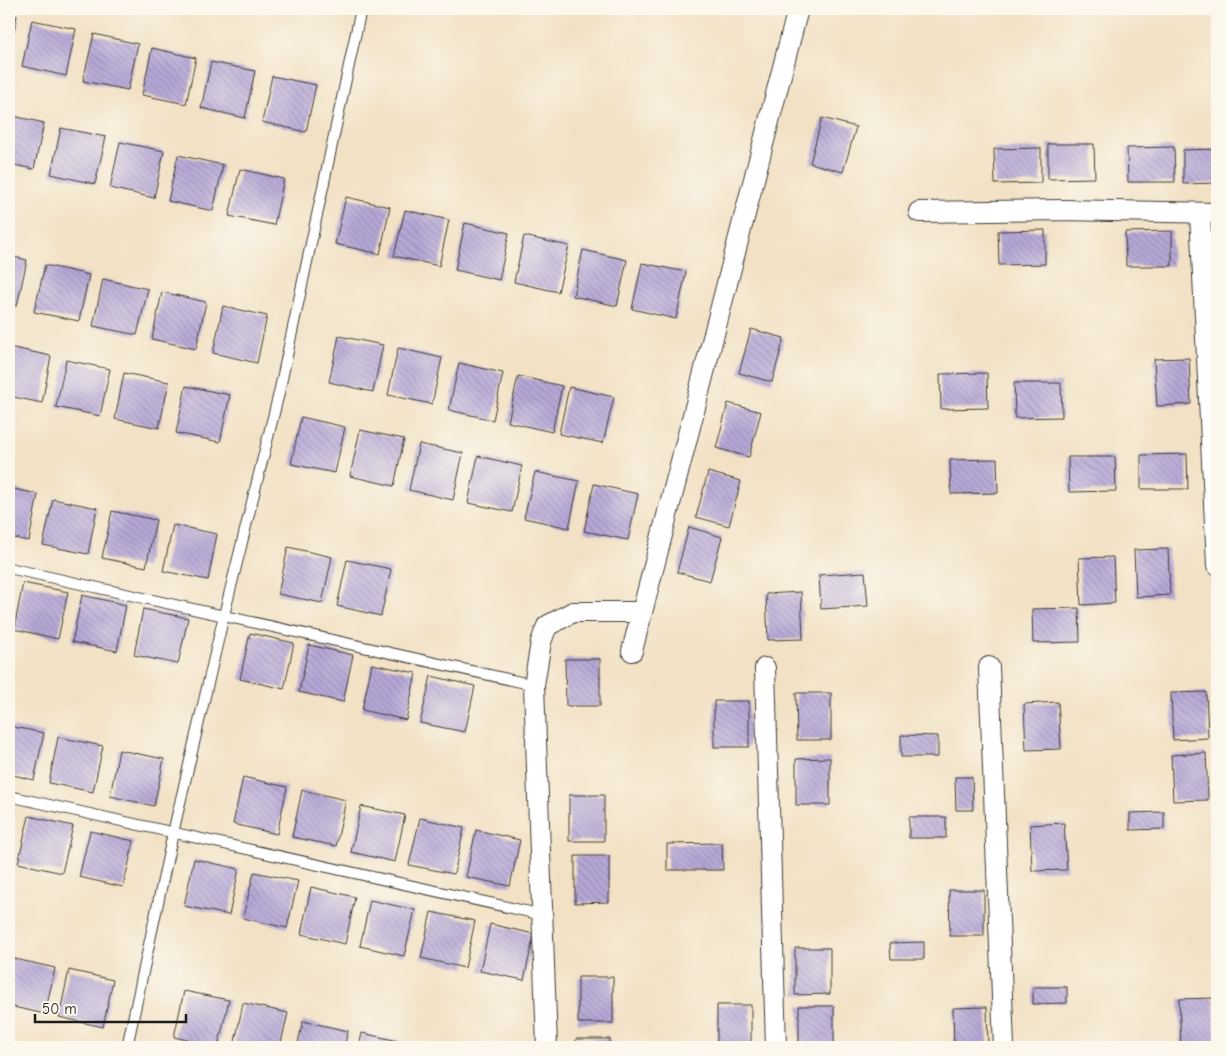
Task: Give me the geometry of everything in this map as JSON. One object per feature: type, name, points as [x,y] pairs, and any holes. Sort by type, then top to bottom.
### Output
[{"type":"street","points":[[632,651],[798,9]]},
{"type":"street","points":[[919,212],[1062,210],[1209,213],[1217,566]]},
{"type":"street","points":[[547,1047],[534,685],[541,642],[547,626],[573,612],[642,612]]},
{"type":"street","points":[[989,667],[1004,1047]]},
{"type":"street","points":[[765,668],[776,1047]]},
{"type":"lane","points":[[127,1047],[173,833],[279,393],[361,9]]},
{"type":"lane","points":[[9,568],[534,685]]},
{"type":"lane","points":[[9,796],[543,916]]},
{"type":"building","points":[[9,14],[17,16],[10,52],[9,52]]},
{"type":"building","points":[[32,20],[76,29],[66,76],[22,66]]},
{"type":"building","points":[[94,34],[138,44],[128,90],[83,81]]},
{"type":"building","points":[[152,48],[196,58],[186,104],[142,95]]},
{"type":"building","points":[[211,62],[255,71],[245,118],[201,108]]},
{"type":"building","points":[[272,76],[316,85],[306,132],[262,122]]},
{"type":"building","points":[[9,115],[44,123],[34,169],[9,164]]},
{"type":"building","points":[[822,118],[856,127],[843,172],[810,163]]},
{"type":"building","points":[[61,128],[106,137],[95,184],[51,174]]},
{"type":"building","points":[[120,142],[164,151],[154,198],[110,188]]},
{"type":"building","points":[[1048,144],[1094,144],[1095,178],[1048,179]]},
{"type":"building","points":[[1174,147],[1175,182],[1128,182],[1127,148]]},
{"type":"building","points":[[1041,148],[1041,183],[995,184],[994,149]]},
{"type":"building","points":[[1217,149],[1217,183],[1183,184],[1183,150]]},
{"type":"building","points":[[178,155],[223,165],[213,211],[168,201]]},
{"type":"building","points":[[240,169],[284,179],[274,225],[229,216]]},
{"type":"building","points":[[346,197],[390,207],[380,254],[335,244]]},
{"type":"building","points":[[405,210],[449,220],[439,266],[394,256]]},
{"type":"building","points":[[465,223],[509,233],[499,280],[455,270]]},
{"type":"building","points":[[1045,230],[1045,264],[999,265],[998,231]]},
{"type":"building","points":[[1172,231],[1172,266],[1126,266],[1125,232]]},
{"type":"building","points":[[524,236],[569,246],[558,292],[514,282]]},
{"type":"building","points":[[583,250],[627,260],[617,306],[573,296]]},
{"type":"building","points":[[9,256],[27,260],[17,306],[9,305]]},
{"type":"building","points":[[642,263],[686,272],[676,319],[632,309]]},
{"type":"building","points":[[45,265],[89,275],[79,321],[34,312]]},
{"type":"building","points":[[103,279],[148,289],[137,335],[93,326]]},
{"type":"building","points":[[162,292],[206,302],[196,349],[152,339]]},
{"type":"building","points":[[223,306],[267,316],[257,363],[213,353]]},
{"type":"building","points":[[751,329],[784,338],[772,382],[739,373]]},
{"type":"building","points":[[339,336],[383,345],[373,392],[329,382]]},
{"type":"building","points":[[9,347],[51,356],[42,403],[9,396]]},
{"type":"building","points":[[398,348],[442,358],[432,404],[388,395]]},
{"type":"building","points":[[1189,358],[1191,404],[1157,406],[1154,359]]},
{"type":"building","points":[[66,360],[110,369],[100,416],[56,407]]},
{"type":"building","points":[[459,363],[503,373],[493,420],[449,410]]},
{"type":"building","points":[[124,373],[169,382],[159,428],[115,419]]},
{"type":"building","points":[[987,373],[988,408],[941,409],[940,374]]},
{"type":"building","points":[[518,376],[562,386],[552,432],[508,422]]},
{"type":"building","points":[[1014,383],[1061,383],[1062,417],[1015,418]]},
{"type":"building","points":[[186,386],[230,395],[220,442],[176,433]]},
{"type":"building","points":[[569,387],[614,397],[603,443],[559,434]]},
{"type":"building","points":[[728,403],[761,412],[749,457],[716,448]]},
{"type":"building","points":[[301,417],[345,427],[335,473],[291,464]]},
{"type":"building","points":[[360,430],[404,439],[394,486],[350,476]]},
{"type":"building","points":[[419,444],[463,453],[453,500],[409,490]]},
{"type":"building","points":[[1187,454],[1188,489],[1141,489],[1141,455]]},
{"type":"building","points":[[478,456],[522,466],[512,512],[468,503]]},
{"type":"building","points":[[1068,457],[1115,457],[1116,491],[1069,492]]},
{"type":"building","points":[[997,459],[998,493],[951,494],[950,460]]},
{"type":"building","points":[[535,472],[579,481],[569,528],[524,518]]},
{"type":"building","points":[[708,472],[741,481],[729,526],[696,517]]},
{"type":"building","points":[[594,484],[638,494],[628,540],[584,531]]},
{"type":"building","points":[[9,488],[38,494],[29,541],[9,537]]},
{"type":"building","points":[[53,499],[97,508],[88,554],[43,545]]},
{"type":"building","points":[[112,511],[156,520],[146,567],[102,558]]},
{"type":"building","points":[[173,525],[217,534],[208,580],[163,571]]},
{"type":"building","points":[[689,527],[722,537],[710,581],[677,572]]},
{"type":"building","points":[[288,547],[332,557],[322,603],[278,594]]},
{"type":"building","points":[[1168,549],[1170,595],[1136,597],[1134,550]]},
{"type":"building","points":[[1113,557],[1115,603],[1081,605],[1079,558]]},
{"type":"building","points":[[347,560],[391,569],[381,616],[337,606]]},
{"type":"building","points":[[865,572],[868,606],[821,609],[819,575]]},
{"type":"building","points":[[23,583],[68,592],[58,639],[14,629]]},
{"type":"building","points":[[801,592],[803,639],[768,640],[766,594]]},
{"type":"building","points":[[82,595],[126,605],[117,651],[72,642]]},
{"type":"building","points":[[1079,608],[1080,642],[1033,643],[1032,609]]},
{"type":"building","points":[[143,609],[188,618],[178,664],[134,655]]},
{"type":"building","points":[[250,633],[294,643],[284,689],[240,679]]},
{"type":"building","points":[[309,645],[353,655],[343,702],[299,692]]},
{"type":"building","points":[[565,659],[600,659],[600,706],[566,706]]},
{"type":"building","points":[[372,664],[416,673],[406,720],[362,710]]},
{"type":"building","points":[[431,676],[475,686],[465,732],[420,723]]},
{"type":"building","points":[[1206,692],[1208,738],[1173,740],[1171,693]]},
{"type":"building","points":[[796,693],[831,693],[831,740],[797,740]]},
{"type":"building","points":[[714,701],[749,701],[749,747],[714,747]]},
{"type":"building","points":[[1058,702],[1061,749],[1026,750],[1024,704]]},
{"type":"building","points":[[9,726],[44,733],[34,780],[9,774]]},
{"type":"building","points":[[901,735],[938,736],[938,757],[901,757]]},
{"type":"building","points":[[58,737],[103,746],[93,792],[49,783]]},
{"type":"building","points":[[119,750],[164,759],[154,806],[110,796]]},
{"type":"building","points":[[1206,753],[1208,800],[1173,801],[1171,755]]},
{"type":"building","points":[[830,758],[830,805],[796,805],[796,759]]},
{"type":"building","points":[[243,777],[287,787],[277,834],[233,824]]},
{"type":"building","points":[[955,777],[972,777],[973,810],[956,810]]},
{"type":"building","points":[[302,790],[346,800],[336,846],[292,837]]},
{"type":"building","points":[[569,795],[604,795],[604,841],[569,841]]},
{"type":"building","points":[[361,806],[405,815],[395,862],[351,852]]},
{"type":"building","points":[[9,811],[14,813],[10,833],[9,833]]},
{"type":"building","points":[[1164,812],[1164,829],[1130,830],[1130,813]]},
{"type":"building","points":[[29,816],[73,826],[62,873],[18,863]]},
{"type":"building","points":[[909,817],[946,817],[946,838],[909,838]]},
{"type":"building","points":[[420,818],[464,828],[454,874],[409,865]]},
{"type":"building","points":[[1064,823],[1067,870],[1032,871],[1030,825]]},
{"type":"building","points":[[476,830],[520,840],[510,886],[466,877]]},
{"type":"building","points":[[90,831],[134,841],[123,887],[79,877]]},
{"type":"building","points":[[722,843],[723,870],[667,870],[667,844]]},
{"type":"building","points":[[575,856],[609,856],[609,902],[575,903]]},
{"type":"building","points":[[194,859],[239,869],[229,915],[184,906]]},
{"type":"building","points":[[254,872],[298,881],[287,928],[243,918]]},
{"type":"building","points":[[311,887],[355,897],[345,944],[301,934]]},
{"type":"building","points":[[949,890],[984,890],[984,936],[950,936]]},
{"type":"building","points":[[370,900],[415,910],[404,956],[360,946]]},
{"type":"building","points":[[431,912],[475,921],[465,968],[421,958]]},
{"type":"building","points":[[490,924],[534,934],[524,980],[480,971]]},
{"type":"building","points":[[924,942],[924,959],[891,959],[890,943]]},
{"type":"building","points":[[795,948],[830,948],[830,994],[795,995]]},
{"type":"building","points":[[11,958],[55,968],[45,1014],[9,1006],[9,969]]},
{"type":"building","points":[[69,970],[113,980],[103,1027],[59,1017]]},
{"type":"building","points":[[578,977],[613,977],[613,1023],[578,1023]]},
{"type":"building","points":[[1033,987],[1067,987],[1067,1003],[1033,1004]]},
{"type":"building","points":[[184,991],[229,1000],[218,1047],[174,1037]]},
{"type":"building","points":[[1214,998],[1216,1044],[1181,1046],[1179,999]]},
{"type":"building","points":[[243,1003],[288,1013],[280,1047],[234,1047]]},
{"type":"building","points":[[717,1005],[751,1005],[751,1047],[717,1047]]},
{"type":"building","points":[[799,1006],[834,1006],[834,1047],[799,1047]]},
{"type":"building","points":[[987,1007],[988,1047],[954,1047],[953,1008]]},
{"type":"building","points":[[303,1021],[348,1031],[344,1047],[297,1047]]},
{"type":"building","points":[[362,1033],[407,1043],[406,1047],[359,1047]]},
{"type":"building","points":[[576,1039],[610,1039],[610,1047],[576,1047]]}]
